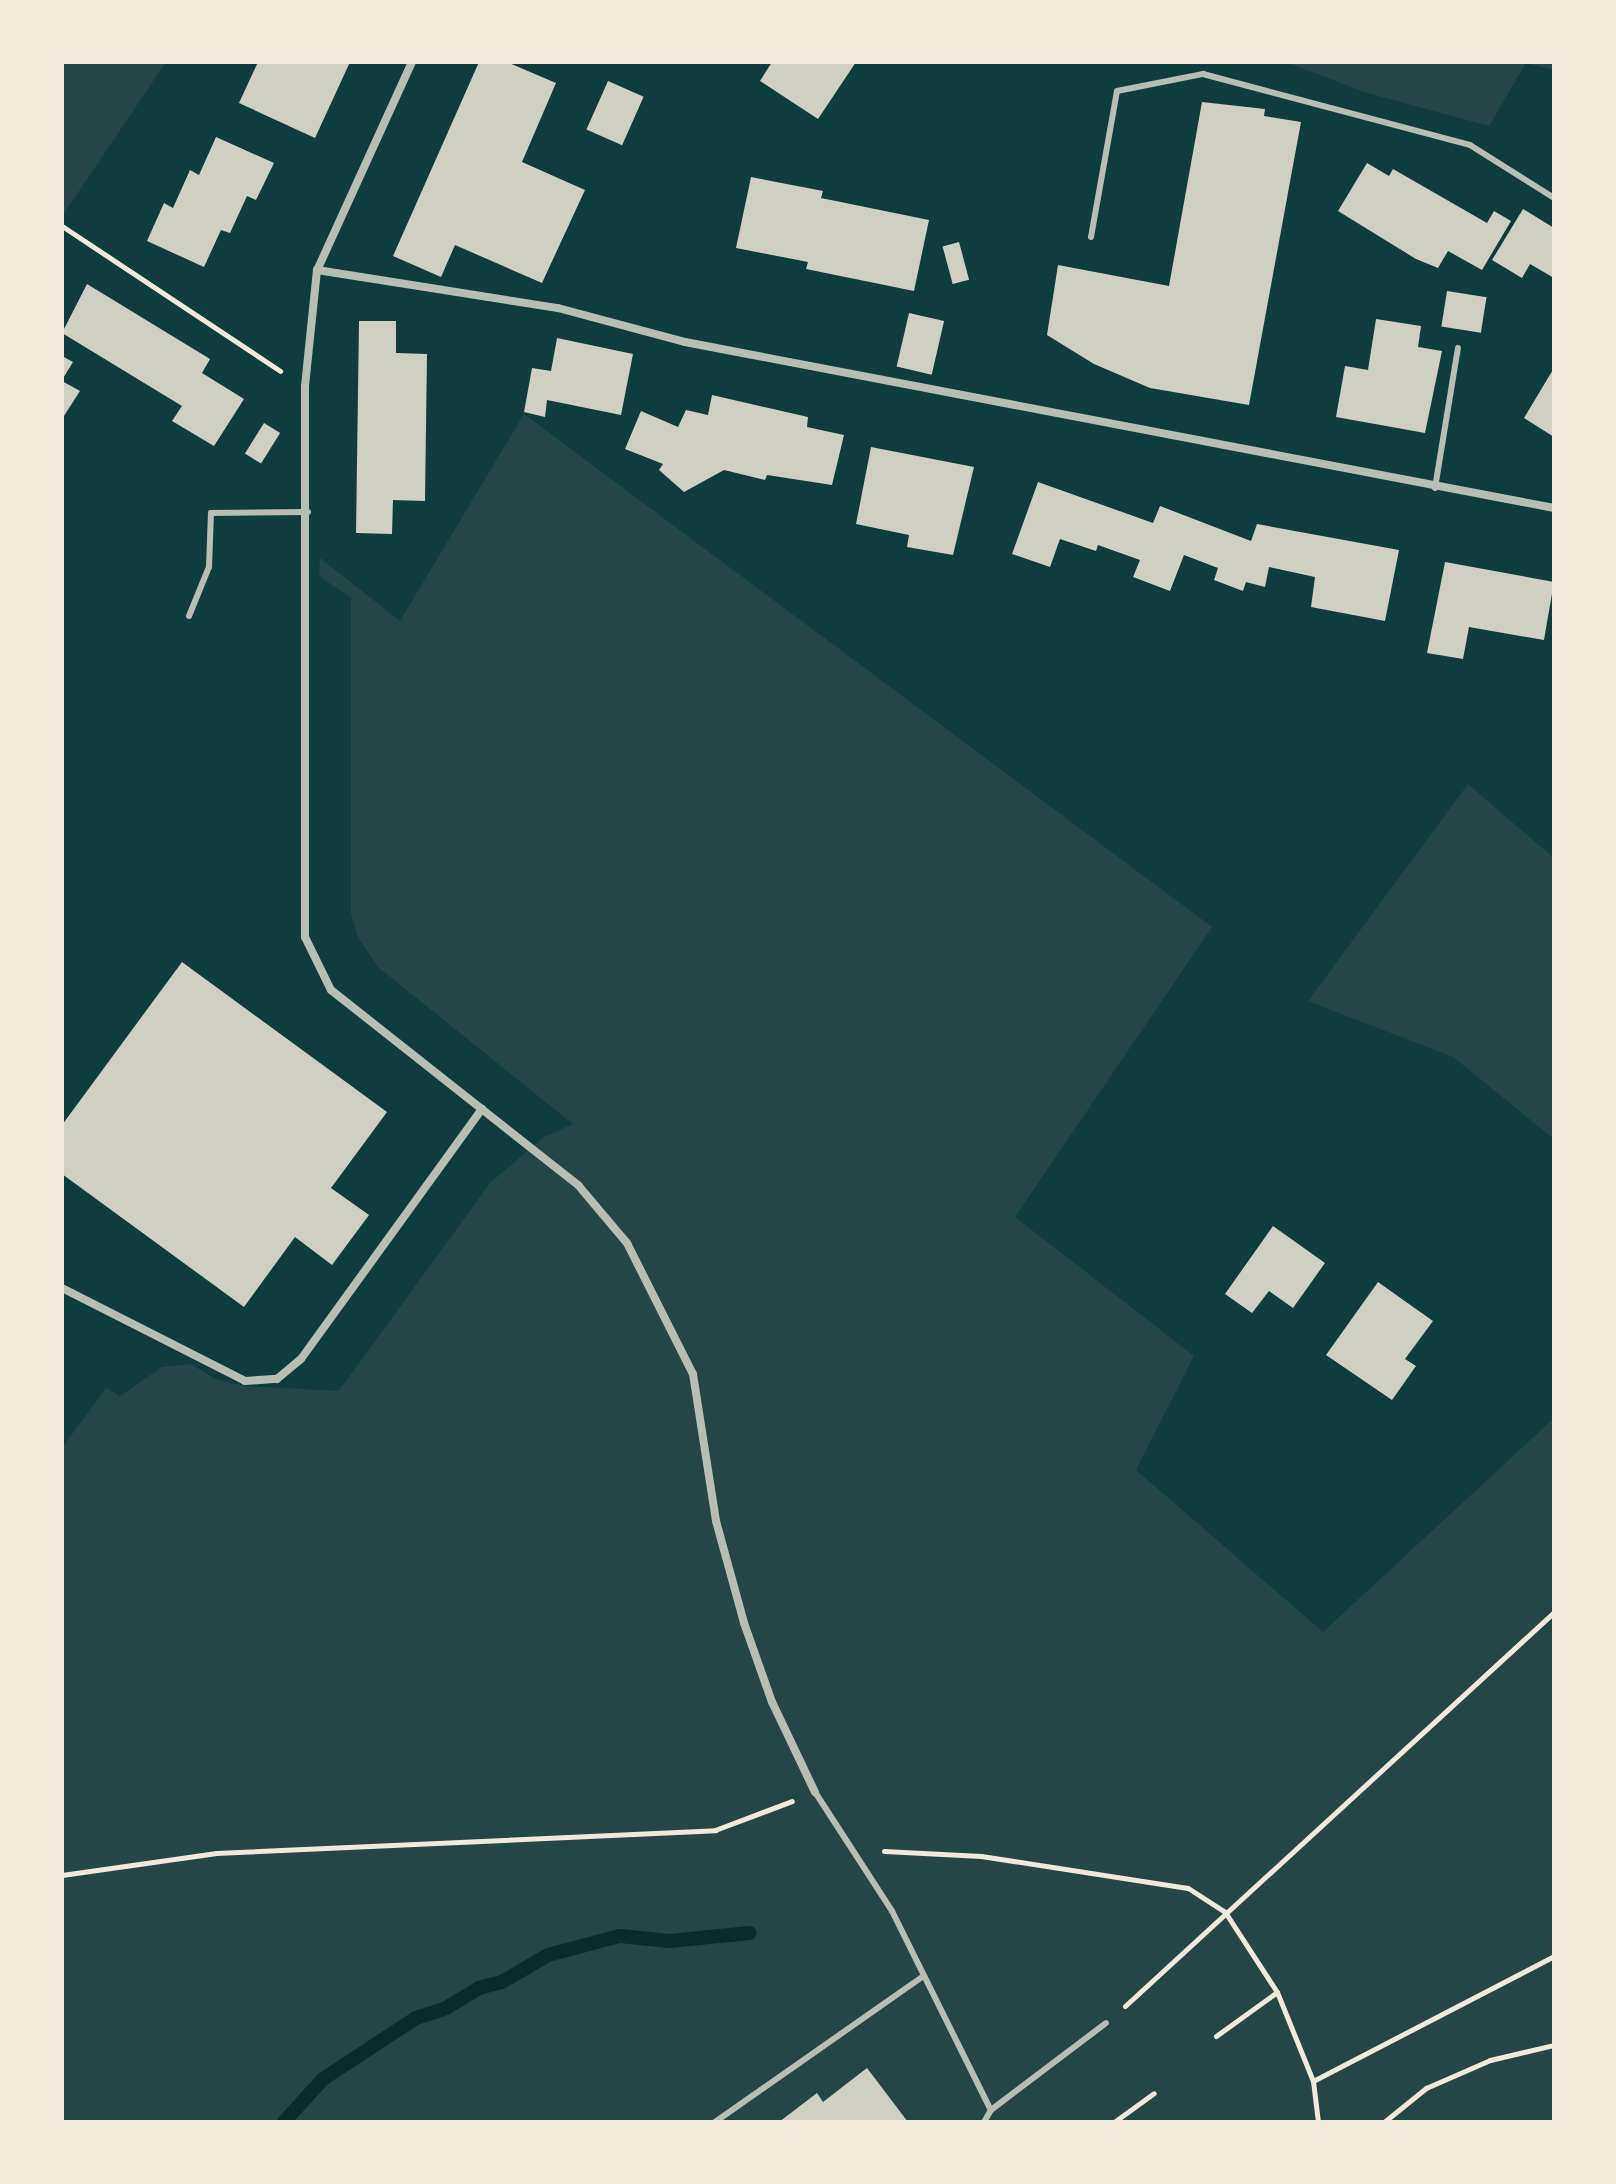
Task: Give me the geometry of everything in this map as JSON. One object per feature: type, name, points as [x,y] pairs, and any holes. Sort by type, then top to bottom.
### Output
[{"type":"street","points":[[412,62],[317,270],[305,387],[308,512],[305,937],[331,990],[578,1185],[627,1243],[656,1292],[693,1374],[716,1521],[744,1623],[772,1702],[815,1792]]},
{"type":"street","points":[[317,270],[558,308],[685,342],[1435,488],[1554,508]]},
{"type":"street","points":[[62,1288],[245,1381],[277,1379],[301,1359],[482,1109]]},
{"type":"lane","points":[[1091,237],[1117,91],[1203,74],[1470,145],[1554,198]]},
{"type":"lane","points":[[1435,488],[1458,348]]},
{"type":"lane","points":[[189,616],[209,567],[211,513],[308,512]]},
{"type":"lane","points":[[815,1792],[892,1911],[922,1977],[991,2110]]},
{"type":"lane","points":[[715,2122],[922,1977]]},
{"type":"lane","points":[[984,2122],[991,2110],[1106,2023]]},
{"type":"path","points":[[62,226],[305,387]]},
{"type":"path","points":[[1106,2023],[1554,1612]]},
{"type":"path","points":[[62,1875],[216,1853],[715,1830],[815,1792]]},
{"type":"path","points":[[851,1849],[981,1856],[1188,1888],[1225,1912],[1277,1992],[1313,2081],[1318,2122]]},
{"type":"path","points":[[1313,2081],[1554,1956]]},
{"type":"path","points":[[1216,2036],[1277,1992]]},
{"type":"path","points":[[1384,2122],[1426,2088],[1490,2060],[1554,2045]]},
{"type":"path","points":[[1114,2122],[1154,2093]]},
{"type":"shaded area","points":[[62,62],[166,62],[63,215],[62,214]]},
{"type":"shaded area","points":[[1286,62],[1554,62],[1554,70],[1526,63],[1489,126],[1364,92]]},
{"type":"shaded area","points":[[524,414],[1212,927],[1015,1217],[1194,1356],[1136,1470],[1323,1632],[1554,1418],[1554,2122],[62,2122],[62,1448],[106,1388],[120,1396],[162,1367],[191,1364],[215,1379],[246,1386],[339,1391],[490,1183],[544,1137],[573,1124],[378,967],[358,937],[351,914],[351,598],[319,576],[320,558],[400,621]]},
{"type":"shaded area","points":[[1468,784],[1554,858],[1554,1139],[1453,1057],[1308,1001]]},
{"type":"building","points":[[258,62],[350,62],[315,138],[239,103]]},
{"type":"building","points":[[479,62],[507,62],[556,83],[522,162],[585,190],[542,283],[455,245],[441,277],[393,256]]},
{"type":"building","points":[[772,62],[856,62],[818,119],[760,81]]},
{"type":"building","points":[[608,81],[644,97],[622,145],[586,129]]},
{"type":"building","points":[[1202,102],[1265,109],[1264,116],[1301,122],[1249,405],[1150,388],[1094,364],[1047,335],[1058,265],[1169,286]]},
{"type":"building","points":[[216,137],[274,163],[256,200],[247,196],[230,233],[221,230],[204,267],[147,241],[164,203],[173,208],[190,170],[199,175]]},
{"type":"building","points":[[1367,163],[1389,176],[1393,169],[1487,223],[1494,211],[1511,221],[1482,270],[1448,251],[1438,268],[1416,259],[1338,211]]},
{"type":"building","points":[[751,177],[823,191],[821,198],[929,220],[914,291],[806,269],[808,262],[736,248]]},
{"type":"building","points":[[1523,209],[1554,228],[1554,278],[1530,264],[1522,278],[1492,260]]},
{"type":"building","points":[[959,242],[969,280],[953,284],[943,246]]},
{"type":"building","points":[[87,284],[210,359],[202,373],[244,399],[214,446],[172,421],[182,406],[62,333]]},
{"type":"building","points":[[1447,291],[1487,297],[1481,333],[1441,327]]},
{"type":"building","points":[[909,313],[944,321],[932,375],[897,367]]},
{"type":"building","points":[[1376,319],[1421,326],[1418,347],[1442,351],[1425,433],[1336,417],[1345,366],[1368,370]]},
{"type":"building","points":[[359,321],[396,321],[396,353],[427,354],[425,501],[393,500],[392,534],[356,533]]},
{"type":"building","points":[[557,338],[633,354],[621,415],[547,400],[545,417],[524,412],[532,368],[551,371]]},
{"type":"building","points":[[62,356],[73,362],[62,380]]},
{"type":"building","points":[[1554,368],[1554,437],[1524,418]]},
{"type":"building","points":[[62,381],[80,391],[62,419]]},
{"type":"building","points":[[712,395],[808,417],[807,427],[844,435],[832,485],[767,475],[765,480],[724,470],[684,492],[659,470],[663,464],[625,449],[641,411],[678,427],[686,410],[708,415]]},
{"type":"building","points":[[264,423],[280,433],[261,464],[245,454]]},
{"type":"building","points":[[871,447],[974,467],[953,555],[907,547],[909,535],[856,524]]},
{"type":"building","points":[[1038,482],[1153,523],[1160,506],[1251,541],[1257,524],[1399,550],[1385,621],[1311,607],[1315,577],[1269,567],[1265,587],[1246,582],[1243,591],[1214,580],[1218,568],[1184,555],[1170,591],[1133,577],[1140,560],[1098,545],[1096,551],[1060,539],[1050,567],[1012,554]]},
{"type":"building","points":[[1445,562],[1554,582],[1544,640],[1469,627],[1463,659],[1427,653]]},
{"type":"building","points":[[182,962],[387,1112],[331,1188],[369,1215],[332,1265],[295,1237],[244,1307],[62,1174],[62,1125]]},
{"type":"building","points":[[1273,1226],[1325,1263],[1293,1308],[1269,1291],[1252,1313],[1225,1294]]},
{"type":"building","points":[[1378,1282],[1433,1321],[1405,1359],[1416,1366],[1392,1400],[1326,1355]]},
{"type":"building","points":[[867,2068],[908,2122],[779,2122],[817,2093],[823,2102]]},
{"type":"waterway","points":[[284,2122],[323,2079],[416,2018],[446,2008],[479,1988],[502,1982],[548,1955],[620,1936],[670,1941],[750,1933]]}]
